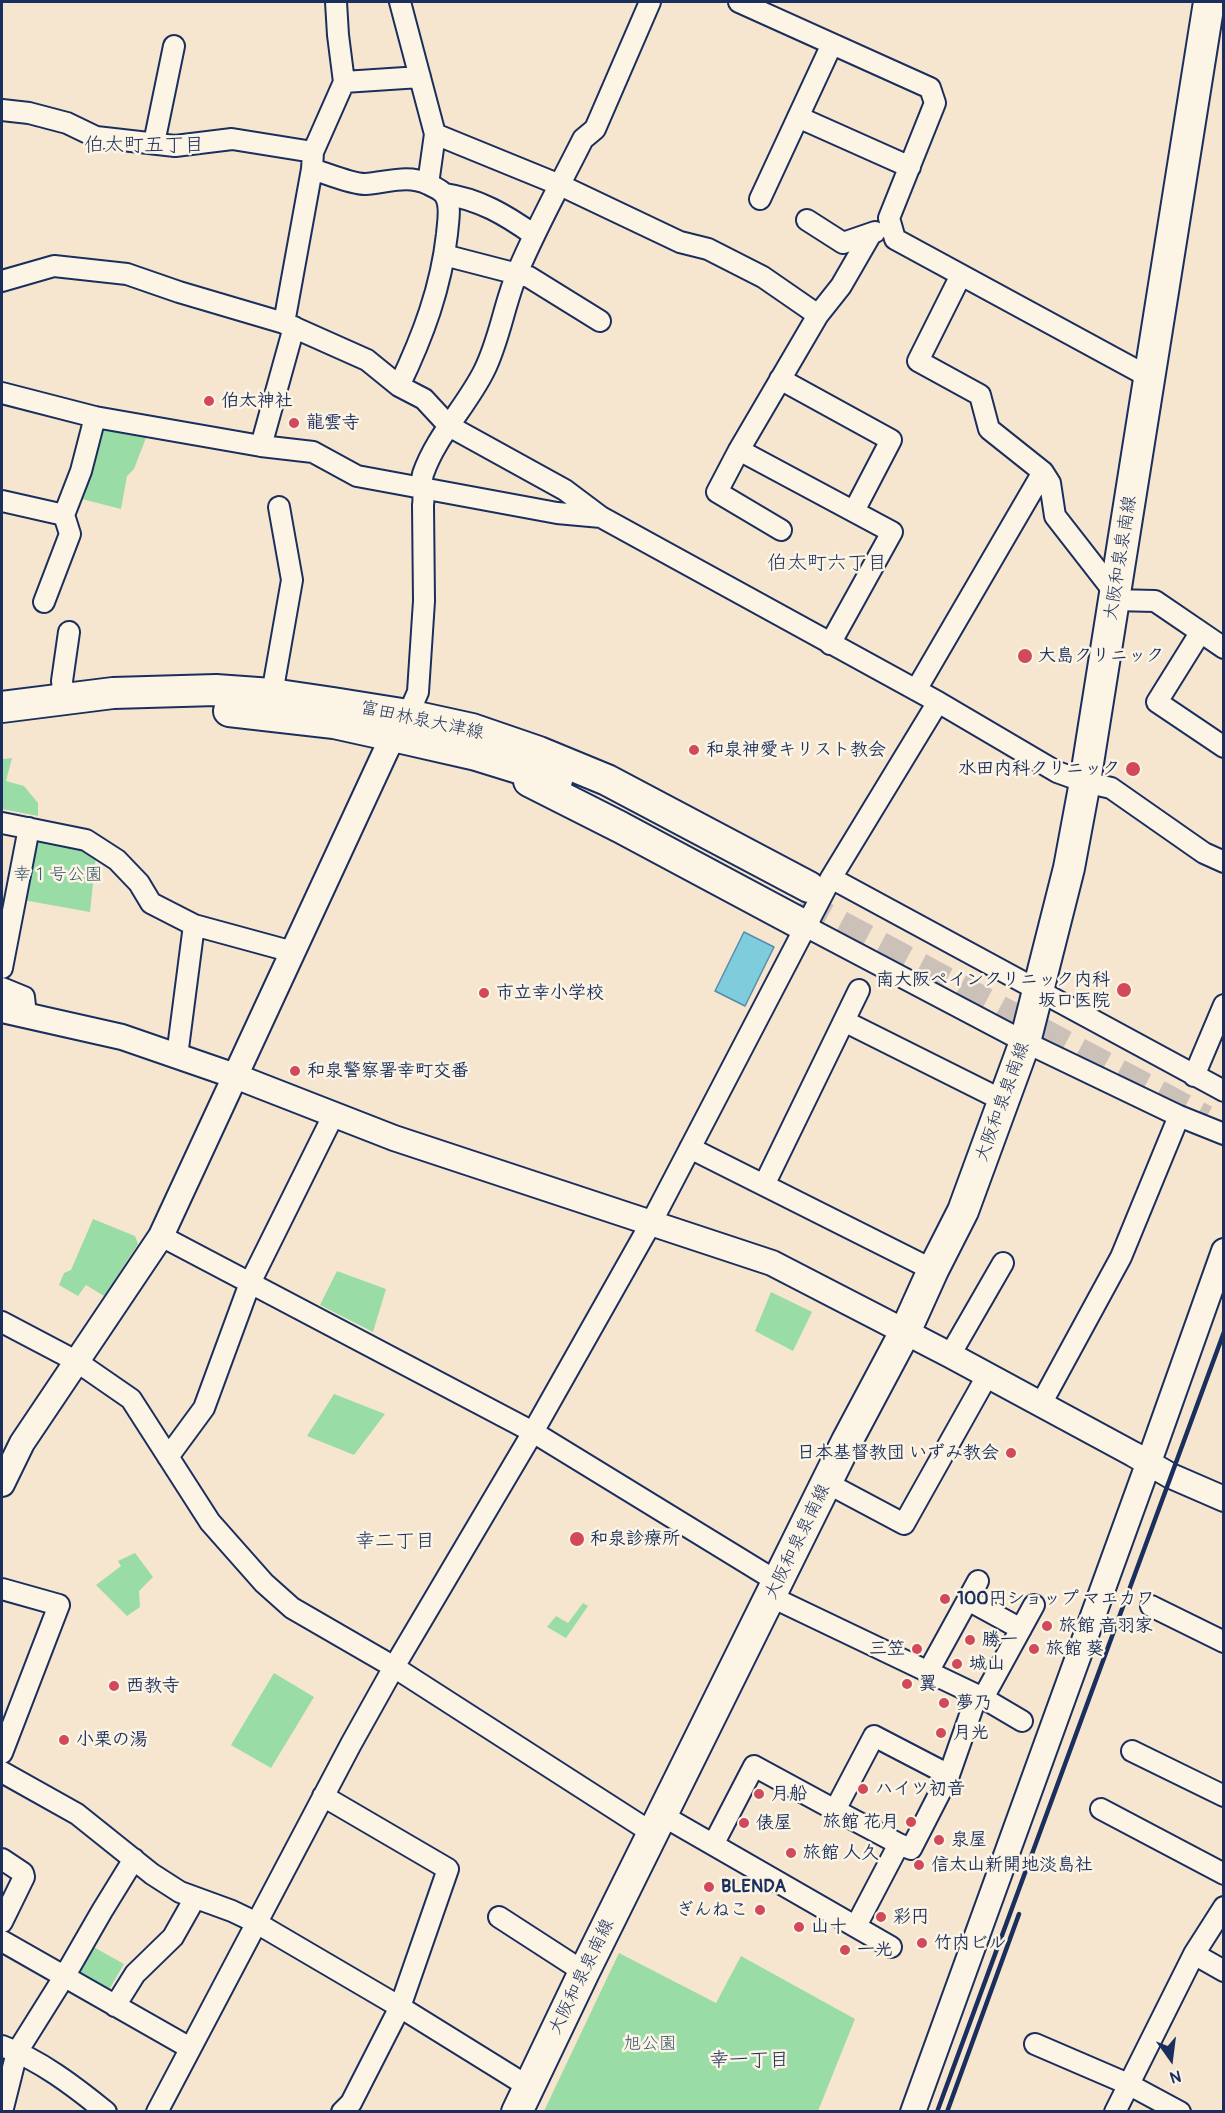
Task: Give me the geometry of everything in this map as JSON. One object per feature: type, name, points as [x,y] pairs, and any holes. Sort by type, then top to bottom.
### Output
[{"type":"main road","name":"大阪和泉泉南線","points":[[523,2099],[657,1824],[905,1332],[963,1211],[1025,1042],[1069,868],[1209,2]]},
{"type":"main road","name":"富田林泉大津線","points":[[2,707],[113,693],[216,690],[272,694],[474,742],[615,805],[811,899]]},
{"type":"main road","name":"富田林泉大津線","points":[[2,727],[116,713],[171,710],[226,711],[334,723],[400,725]]},
{"type":"main road","points":[[474,742],[522,733],[587,754],[671,795],[811,899]]},
{"type":"street","points":[[261,446],[289,325],[312,160],[344,82],[336,2]]},
{"type":"street","points":[[399,386],[418,346],[433,305],[444,255],[449,210],[436,189],[435,134],[400,2]]},
{"type":"street","points":[[2,1484],[22,1443],[162,1236],[293,952],[400,725],[418,692],[424,601],[423,505],[425,495],[422,486],[423,475],[449,426],[484,373],[497,341],[517,274],[534,235],[583,139],[596,129],[650,2]]},
{"type":"street","points":[[739,2],[930,88],[935,103],[889,218],[895,239],[1149,377]]},
{"type":"street","points":[[760,199],[832,44]]},
{"type":"street","points":[[154,143],[174,46]]},
{"type":"street","points":[[344,82],[420,77]]},
{"type":"street","points":[[2,110],[28,113],[67,123],[96,137],[175,146],[232,139],[312,160],[363,184],[413,179],[492,208],[534,235]]},
{"type":"street","points":[[798,117],[910,167]]},
{"type":"street","points":[[435,134],[560,185],[680,242],[708,249],[763,278],[818,315]]},
{"type":"street","points":[[807,220],[843,243],[892,227]]},
{"type":"street","points":[[781,530],[717,492],[818,315],[841,286],[871,234]]},
{"type":"street","points":[[444,255],[529,277],[600,321]]},
{"type":"street","points":[[2,281],[54,266],[128,274],[289,325],[367,360],[399,386],[424,399],[449,426],[565,490],[601,517],[938,702],[1057,772],[1084,783],[1111,788],[1204,853],[1223,860]]},
{"type":"street","points":[[961,275],[918,361],[980,395],[989,429],[1043,472],[1050,483],[1054,516],[1114,597],[1155,601],[1224,648]]},
{"type":"street","points":[[780,379],[891,440],[854,511]]},
{"type":"street","points":[[2,393],[95,417],[261,446],[313,452],[357,476],[422,486],[557,513],[601,517]]},
{"type":"street","points":[[44,602],[70,534],[64,515],[81,471],[95,417]]},
{"type":"street","points":[[739,450],[892,532],[830,644]]},
{"type":"street","points":[[916,690],[1043,472]]},
{"type":"street","points":[[2,501],[64,515]]},
{"type":"street","points":[[272,694],[292,580],[279,507]]},
{"type":"street","points":[[64,699],[57,655],[69,632]]},
{"type":"street","points":[[1200,633],[1156,702],[1224,747]]},
{"type":"street","points":[[158,2112],[255,1923],[394,1667],[533,1432],[651,1222],[690,1148],[811,899],[938,702]]},
{"type":"street","points":[[2,823],[86,840],[117,860],[139,883],[152,903],[194,925],[293,952]]},
{"type":"street","points":[[2,968],[29,828]]},
{"type":"street","points":[[811,899],[1039,992],[1224,1091]]},
{"type":"street","points":[[811,899],[1025,1042],[1179,1116],[1224,1134]]},
{"type":"street","points":[[177,1056],[194,925]]},
{"type":"street","points":[[2,988],[24,997],[26,1015]]},
{"type":"street","points":[[764,1185],[859,990]]},
{"type":"street","points":[[1194,1076],[1224,1005]]},
{"type":"street","points":[[2,1010],[122,1037],[235,1076],[394,1138],[772,1263],[950,1355],[1148,1464],[1224,1499]]},
{"type":"street","points":[[844,1021],[1004,1101]]},
{"type":"street","points":[[168,1457],[204,1408],[250,1283],[334,1114]]},
{"type":"street","points":[[1041,1404],[1121,1257],[1179,1116]]},
{"type":"street","points":[[690,1148],[933,1270]]},
{"type":"street","points":[[162,1236],[533,1432],[768,1576],[780,1601],[980,1697],[1022,1721]]},
{"type":"street","points":[[913,2112],[1224,1251]]},
{"type":"street","points":[[950,1355],[1003,1263]]},
{"type":"street","points":[[2,1322],[76,1361],[131,1399],[210,1522],[264,1583],[292,1608],[394,1667],[643,1827],[672,1821],[714,1843],[891,1947]]},
{"type":"street","points":[[827,1483],[904,1524],[987,1376]]},
{"type":"street","points":[[928,1672],[978,1581]]},
{"type":"street","points":[[2,1589],[59,1605],[2,1753]]},
{"type":"street","points":[[968,1600],[1021,1629]]},
{"type":"street","points":[[714,1843],[754,1766],[911,1849],[949,1775],[980,1697],[1034,1605]]},
{"type":"street","points":[[1151,1606],[1224,1642]]},
{"type":"street","points":[[835,1810],[874,1736],[949,1775]]},
{"type":"street","points":[[1132,1751],[1224,1796]]},
{"type":"street","points":[[2,1772],[77,1814],[152,1874],[180,1892],[232,1911],[255,1923],[400,2007],[523,2099]]},
{"type":"street","points":[[323,1796],[448,1869],[400,2007],[351,2103],[342,2112]]},
{"type":"street","points":[[1101,1809],[1224,1874]]},
{"type":"street","points":[[856,1926],[899,1844]]},
{"type":"street","points":[[2,1859],[22,1873],[24,1877],[2,1922]]},
{"type":"street","points":[[2,2112],[9,2049],[64,1977],[134,1859]]},
{"type":"street","points":[[115,2006],[135,1974],[173,1937],[195,1898]]},
{"type":"street","points":[[1115,2112],[1194,1954],[1224,1907]]},
{"type":"street","points":[[499,1917],[584,1972]]},
{"type":"street","points":[[2,1941],[190,2048]]},
{"type":"street","points":[[1194,1954],[1224,1971]]},
{"type":"street","points":[[1035,2044],[1128,2084],[1180,2112]]},
{"type":"street","points":[[9,2049],[68,2082],[106,2112]]},
{"type":"green space","points":[[99,425],[147,435],[134,469],[127,476],[121,509],[74,497]]},
{"type":"green space","points":[[12,758],[6,781],[24,786],[38,803],[38,816],[2,809],[2,759]]},
{"type":"green space","name":"幸１号公園","points":[[34,836],[96,855],[90,912],[23,900]]},
{"type":"green space","points":[[93,1219],[135,1236],[138,1244],[104,1296],[86,1285],[78,1296],[59,1285],[64,1273],[71,1270]]},
{"type":"green space","points":[[337,1271],[386,1289],[373,1332],[320,1305]]},
{"type":"green space","points":[[771,1292],[812,1312],[793,1351],[755,1331]]},
{"type":"green space","points":[[334,1394],[385,1414],[354,1455],[307,1436]]},
{"type":"green space","points":[[135,1553],[153,1577],[139,1591],[140,1607],[127,1616],[96,1585],[121,1566],[118,1561]]},
{"type":"green space","points":[[583,1603],[588,1606],[566,1638],[547,1627],[556,1616],[568,1623]]},
{"type":"green space","points":[[274,1673],[314,1697],[271,1768],[231,1745]]},
{"type":"green space","points":[[90,1945],[124,1964],[107,1993],[74,1974]]},
{"type":"green space","name":"旭公園","points":[[619,1953],[716,2003],[741,1956],[855,2019],[818,2111],[544,2111]]},
{"type":"water","points":[[744,932],[774,947],[745,1006],[715,991]]},
{"type":"tunnel","points":[[800,904],[1205,1120]]},
{"type":"railway","points":[[937,2112],[1224,1332]]},
{"type":"railway","points":[[947,2112],[1019,1914]]},
{"type":"place","name":"伯太神社","points":[[209,401]]},
{"type":"place","name":"龍雲寺","points":[[294,423]]},
{"type":"place","name":"大島クリニック","points":[[1025,656]]},
{"type":"place","name":"和泉神愛キリスト教会","points":[[694,750]]},
{"type":"place","name":"水田内科クリニック","points":[[1133,769]]},
{"type":"place","name":"南大阪ペインクリニック内科 坂口医院","points":[[1124,990]]},
{"type":"place","name":"市立幸小学校","points":[[484,993]]},
{"type":"place","name":"和泉警察署幸町交番","points":[[295,1071]]},
{"type":"place","name":"日本基督教団 いずみ教会","points":[[1011,1453]]},
{"type":"place","name":"和泉診療所","points":[[577,1539]]},
{"type":"place","name":"100円ショップ マエカワ","points":[[945,1599]]},
{"type":"place","name":"旅館 音羽家","points":[[1047,1626]]},
{"type":"place","name":"勝一","points":[[970,1640]]},
{"type":"place","name":"三笠","points":[[917,1649]]},
{"type":"place","name":"旅館 葵","points":[[1034,1649]]},
{"type":"place","name":"城山","points":[[957,1664]]},
{"type":"place","name":"翼","points":[[907,1684]]},
{"type":"place","name":"西教寺","points":[[114,1686]]},
{"type":"place","name":"夢乃","points":[[944,1703]]},
{"type":"place","name":"月光","points":[[941,1733]]},
{"type":"place","name":"小栗の湯","points":[[64,1740]]},
{"type":"place","name":"ハイツ初音","points":[[863,1789]]},
{"type":"place","name":"月船","points":[[759,1794]]},
{"type":"place","name":"旅館 花月","points":[[911,1822]]},
{"type":"place","name":"俵屋","points":[[744,1823]]},
{"type":"place","name":"泉屋","points":[[939,1840]]},
{"type":"place","name":"旅館 人久","points":[[791,1853]]},
{"type":"place","name":"信太山新開地淡島社","points":[[919,1865]]},
{"type":"place","name":"BLENDA","points":[[709,1887]]},
{"type":"place","name":"ぎんねこ","points":[[760,1910]]},
{"type":"place","name":"彩円","points":[[881,1917]]},
{"type":"place","name":"山十","points":[[799,1927]]},
{"type":"place","name":"竹内ビル","points":[[922,1943]]},
{"type":"place","name":"一光","points":[[845,1950]]},
{"type":"district","name":"伯太町五丁目","points":[[144,146]]},
{"type":"district","name":"伯太町六丁目","points":[[827,564]]},
{"type":"district","name":"幸二丁目","points":[[395,1542]]},
{"type":"district","name":"幸一丁目","points":[[749,2061]]}]
